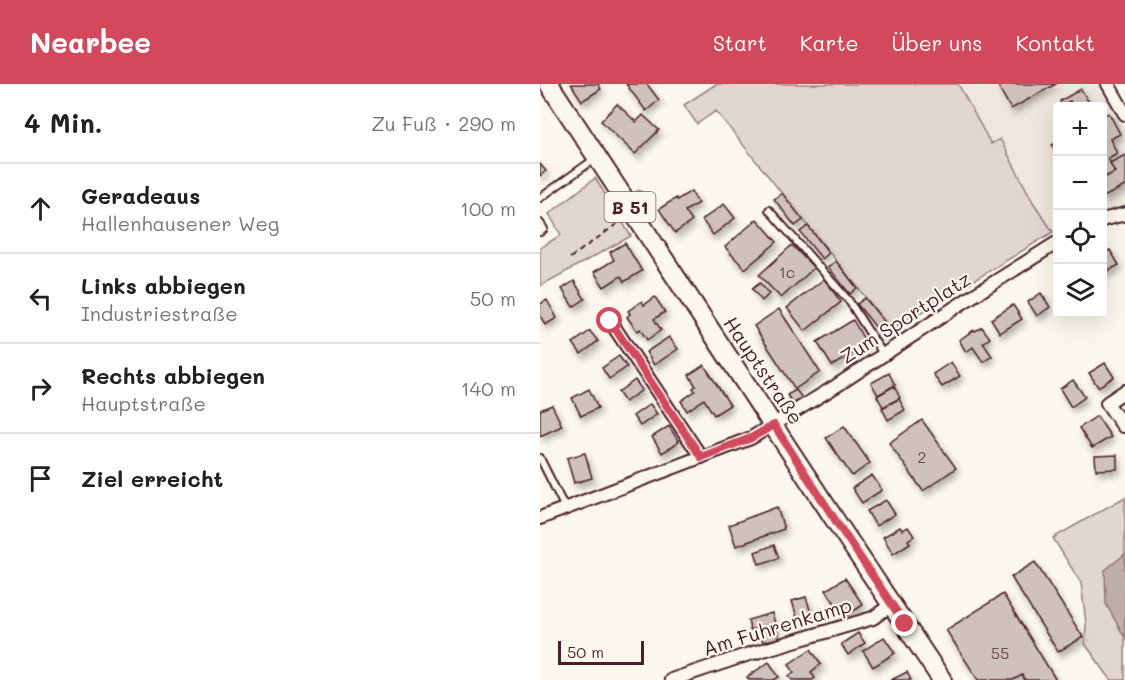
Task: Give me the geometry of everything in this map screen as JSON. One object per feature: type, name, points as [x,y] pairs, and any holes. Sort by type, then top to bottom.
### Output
[{"type":"main road","name":"Hauptstraße","points":[[549,84],[942,680]]},
{"type":"street","points":[[1108,84],[1125,114]]},
{"type":"street","points":[[1107,219],[1125,214]]},
{"type":"street","name":"Zum Sportplatz","points":[[540,518],[751,438],[1053,245]]},
{"type":"street","points":[[610,321],[701,457]]},
{"type":"street","points":[[1125,391],[1107,403],[1123,426],[1125,425]]},
{"type":"street","name":"Am Fuhrenkamp","points":[[671,680],[873,618],[892,604]]},
{"type":"lane","points":[[540,198],[597,157]]},
{"type":"lane","points":[[769,210],[849,301],[883,355]]},
{"type":"lane","points":[[540,223],[544,229],[540,232]]},
{"type":"lane","points":[[540,458],[565,509]]},
{"type":"path","points":[[570,258],[634,213]]},
{"type":"shaded area","points":[[716,84],[958,84],[991,144],[1000,139],[1033,202],[1053,232],[898,327],[896,323],[890,328],[716,111],[697,124],[684,105]]},
{"type":"shaded area","points":[[958,84],[1100,84],[1125,128],[1125,206],[1107,210],[1107,102],[1053,102],[1053,232],[1033,202],[1001,140],[991,145]]},
{"type":"shaded area","points":[[595,178],[631,236],[540,286],[540,248],[561,235],[549,214]]},
{"type":"shaded area","points":[[1125,497],[1125,680],[1112,680],[1085,644],[1086,623],[1081,583],[1053,538]]},
{"type":"shaded area","points":[[1125,554],[1125,638],[1106,604],[1105,570]]},
{"type":"building","points":[[571,84],[598,84],[601,89],[582,101]]},
{"type":"building","points":[[626,84],[647,84],[659,100],[646,111]]},
{"type":"building","points":[[997,84],[1056,84],[1011,109]]},
{"type":"building","points":[[1081,89],[1089,102],[1060,102]]},
{"type":"building","points":[[617,104],[636,122],[643,115],[659,130],[635,154],[601,121]]},
{"type":"building","points":[[1109,113],[1120,134],[1110,139],[1117,153],[1108,158],[1115,172],[1107,176],[1107,156],[1107,114]]},
{"type":"building","points":[[1125,155],[1125,188],[1124,186],[1107,195],[1107,176],[1115,172],[1110,163]]},
{"type":"building","points":[[540,164],[546,171],[540,176]]},
{"type":"building","points":[[691,191],[698,203],[685,211],[692,221],[675,233],[659,209]]},
{"type":"building","points":[[782,193],[803,220],[795,226],[774,199]]},
{"type":"building","points":[[724,204],[735,218],[713,235],[702,220]]},
{"type":"building","points":[[757,219],[777,242],[745,269],[725,247]]},
{"type":"building","points":[[808,226],[829,253],[822,259],[800,232]]},
{"type":"building","points":[[625,243],[642,271],[624,282],[621,276],[604,287],[594,272],[614,260],[610,252]]},
{"type":"building","points":[[792,245],[814,268],[781,298],[759,275]]},
{"type":"building","points":[[1110,250],[1119,265],[1107,271],[1107,264],[1107,252]]},
{"type":"building","points":[[836,261],[857,288],[850,294],[828,267]]},
{"type":"building","points":[[824,279],[841,302],[805,331],[787,308]]},
{"type":"building","points":[[574,281],[585,299],[573,307],[562,289]]},
{"type":"building","points":[[760,283],[769,294],[762,301],[752,289]]},
{"type":"building","points":[[1041,293],[1050,307],[1037,316],[1028,302]]},
{"type":"building","points":[[655,297],[665,312],[654,319],[661,330],[647,340],[640,329],[637,331],[627,317],[630,314],[628,311],[642,301],[644,305]]},
{"type":"building","points":[[865,298],[890,329],[882,335],[857,304]]},
{"type":"building","points":[[547,300],[557,318],[545,325],[540,315],[540,304]]},
{"type":"building","points":[[1013,305],[1022,319],[1000,333],[991,319]]},
{"type":"building","points":[[779,309],[820,372],[795,389],[754,326]]},
{"type":"building","points":[[853,320],[867,345],[832,366],[817,342]]},
{"type":"building","points":[[982,327],[990,338],[983,343],[992,356],[983,362],[973,347],[966,352],[959,340]]},
{"type":"building","points":[[590,331],[598,341],[581,354],[573,343]]},
{"type":"building","points":[[669,337],[678,349],[654,365],[646,352]]},
{"type":"building","points":[[619,356],[627,367],[609,379],[602,368]]},
{"type":"building","points":[[951,362],[960,376],[942,387],[933,374]]},
{"type":"building","points":[[1105,363],[1114,377],[1098,387],[1089,373]]},
{"type":"building","points":[[704,365],[730,405],[714,415],[704,399],[687,411],[681,401],[695,391],[693,388],[696,386],[689,375]]},
{"type":"building","points":[[889,373],[895,385],[878,395],[871,383]]},
{"type":"building","points":[[635,380],[642,390],[625,402],[618,392]]},
{"type":"building","points":[[1073,380],[1085,397],[1071,407],[1060,389]]},
{"type":"building","points":[[894,386],[900,398],[883,407],[877,396]]},
{"type":"building","points":[[589,389],[598,408],[581,416],[572,398]]},
{"type":"building","points":[[796,390],[802,398],[793,404],[787,395]]},
{"type":"building","points":[[899,399],[905,410],[888,420],[882,408]]},
{"type":"building","points":[[650,404],[657,414],[640,426],[633,416]]},
{"type":"building","points":[[552,405],[562,426],[540,436],[540,410]]},
{"type":"building","points":[[1097,416],[1111,437],[1092,448],[1079,428]]},
{"type":"building","points":[[922,420],[956,468],[923,491],[889,443]]},
{"type":"building","points":[[669,426],[679,442],[662,453],[652,437]]},
{"type":"building","points":[[844,426],[870,463],[852,476],[826,438]]},
{"type":"building","points":[[585,453],[592,478],[574,483],[567,458]]},
{"type":"building","points":[[1117,455],[1117,469],[1096,470],[1095,456]]},
{"type":"building","points":[[872,475],[882,490],[862,503],[852,488]]},
{"type":"building","points":[[886,500],[895,514],[876,526],[867,511]]},
{"type":"building","points":[[777,507],[784,529],[736,546],[729,525]]},
{"type":"building","points":[[900,527],[902,530],[908,527],[914,536],[908,540],[910,543],[893,554],[883,537]]},
{"type":"building","points":[[774,545],[779,558],[759,564],[755,552]]},
{"type":"building","points":[[1035,562],[1083,637],[1058,652],[1011,577]]},
{"type":"building","points":[[845,578],[863,605],[844,617],[826,590]]},
{"type":"building","points":[[1003,594],[1056,680],[1025,680],[1022,675],[1013,680],[978,680],[946,630]]},
{"type":"building","points":[[806,597],[812,616],[798,620],[792,601]]},
{"type":"building","points":[[772,613],[779,638],[763,642],[759,628],[750,630],[748,620]]},
{"type":"building","points":[[858,633],[865,643],[848,655],[841,644]]},
{"type":"building","points":[[884,637],[895,653],[873,667],[863,651]]},
{"type":"building","points":[[811,649],[821,664],[811,672],[815,678],[792,680],[789,676],[794,672],[789,664]]},
{"type":"building","points":[[769,662],[779,677],[774,680],[749,680],[747,677]]},
{"type":"building","points":[[907,672],[911,680],[891,680]]},
{"type":"route","points":[[610,321],[701,457],[751,438],[774,425],[905,624]]}]
